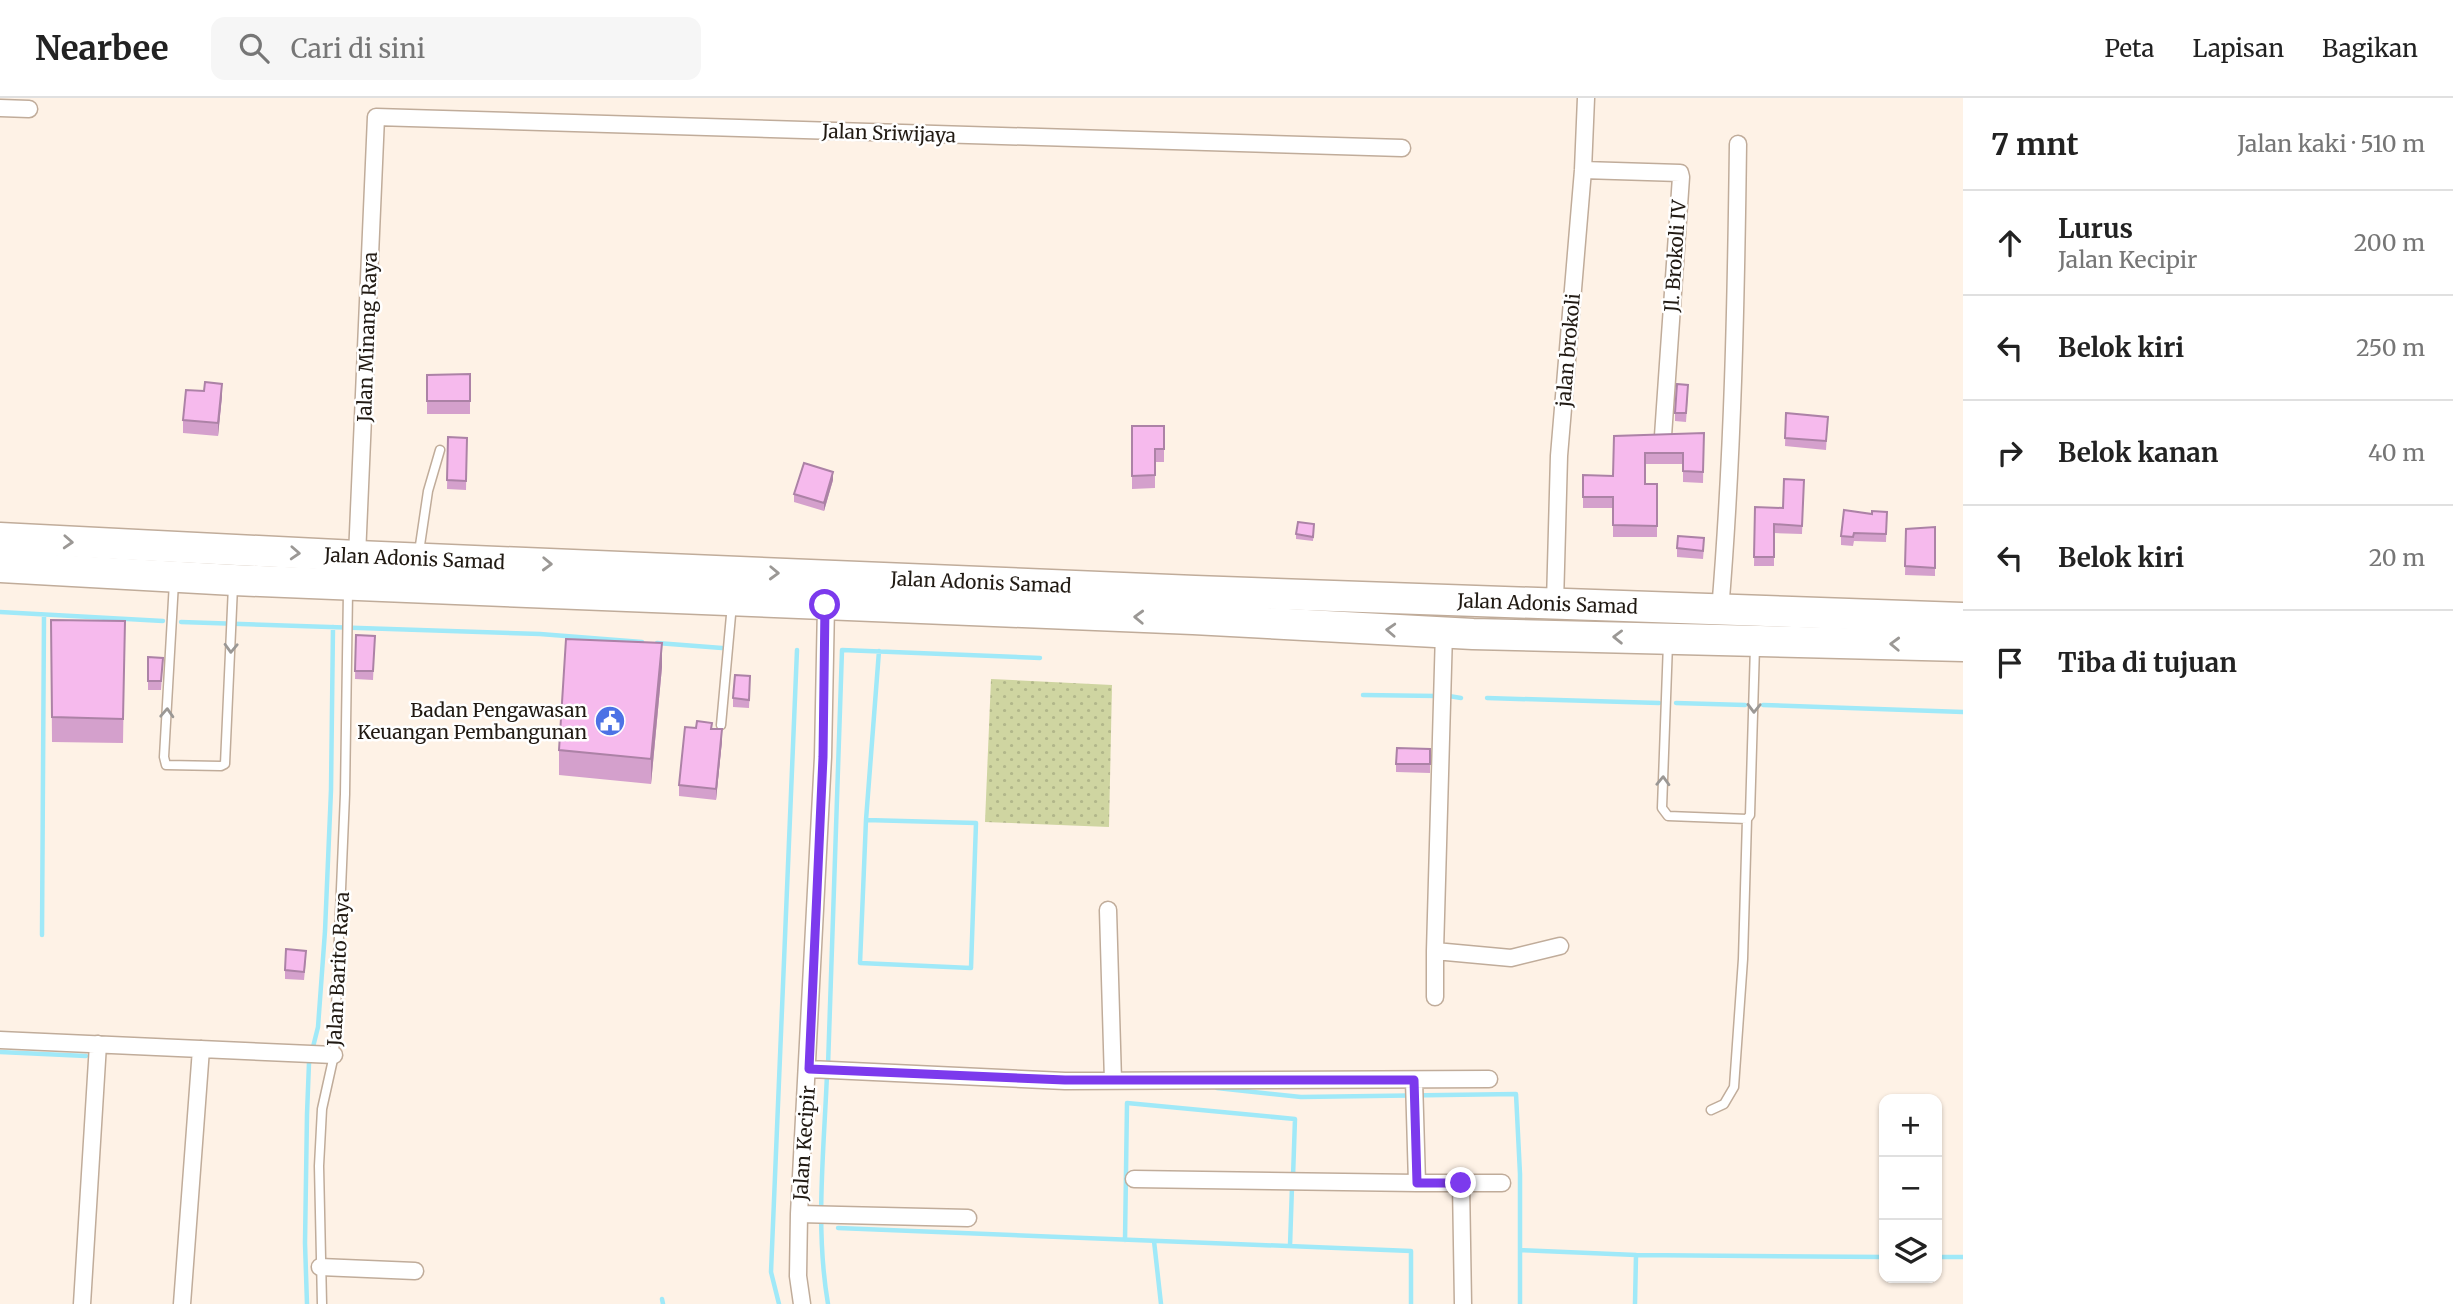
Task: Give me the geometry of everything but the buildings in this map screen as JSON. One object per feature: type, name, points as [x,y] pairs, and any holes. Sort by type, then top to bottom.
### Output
[{"type":"highway","name":"Jalan Adonis Samad","points":[[0,538],[175,561],[358,556],[418,558],[1194,605],[1555,603],[1963,618]]},
{"type":"highway","points":[[0,567],[175,561],[234,580],[825,605],[1194,605],[1444,632],[1963,646]]},
{"type":"street","name":"jalan brokoli","points":[[1555,603],[1559,456],[1583,170],[1586,98]]},
{"type":"street","points":[[0,108],[29,109]]},
{"type":"street","name":"Jalan Sriwijaya","points":[[376,117],[1402,148]]},
{"type":"street","name":"Jalan Minang Raya","points":[[358,556],[376,117]]},
{"type":"street","points":[[1720,611],[1734,372],[1738,144]]},
{"type":"street","name":"Jl. Brokoli IV","points":[[1583,170],[1680,173],[1663,436]]},
{"type":"street","name":"Jalan Kecipir","points":[[802,1304],[798,1276],[799,1214],[815,1069],[825,605]]},
{"type":"street","points":[[1435,997],[1444,632]]},
{"type":"street","points":[[1108,910],[1113,1081]]},
{"type":"street","points":[[1435,951],[1511,958],[1560,946]]},
{"type":"street","points":[[0,1040],[334,1055]]},
{"type":"street","points":[[82,1304],[98,1044]]},
{"type":"street","points":[[182,1304],[201,1049]]},
{"type":"street","points":[[815,1069],[1415,1092],[1489,1079]]},
{"type":"street","points":[[1415,1092],[1417,1183]]},
{"type":"street","points":[[1134,1179],[1502,1183]]},
{"type":"street","points":[[1461,1183],[1463,1304]]},
{"type":"street","points":[[799,1214],[968,1218]]},
{"type":"street","points":[[320,1266],[415,1271]]},
{"type":"lane","points":[[418,558],[428,491],[440,450]]},
{"type":"lane","points":[[175,561],[164,757],[166,765],[225,764],[234,580]]},
{"type":"lane","name":"Jalan Barito Raya","points":[[322,1304],[319,1166],[322,1109],[334,1055],[345,794],[349,585]]},
{"type":"lane","points":[[721,725],[733,601]]},
{"type":"lane","points":[[1668,638],[1664,812],[1668,816],[1747,819]]},
{"type":"lane","points":[[1711,1110],[1724,1104],[1734,1087],[1744,959],[1747,819],[1751,810],[1756,640]]},
{"type":"green space","points":[[991,679],[1112,685],[1109,827],[985,822]]},
{"type":"waterway","points":[[0,612],[163,621]]},
{"type":"waterway","points":[[42,935],[44,615]]},
{"type":"waterway","points":[[181,622],[540,634],[642,642]]},
{"type":"waterway","points":[[307,1304],[307,1114],[309,1063],[318,1027],[325,931],[331,790],[333,627]]},
{"type":"waterway","points":[[657,643],[722,648]]},
{"type":"waterway","points":[[779,1304],[771,1272],[797,650]]},
{"type":"waterway","points":[[828,1066],[842,650],[1040,658]]},
{"type":"waterway","points":[[866,820],[976,823],[971,968],[860,963],[866,820],[879,651]]},
{"type":"waterway","points":[[1363,695],[1437,696]]},
{"type":"waterway","points":[[1449,696],[1461,698]]},
{"type":"waterway","points":[[1487,698],[1659,703]]},
{"type":"waterway","points":[[1676,703],[1745,705]]},
{"type":"waterway","points":[[1763,705],[1963,712]]},
{"type":"waterway","points":[[0,1052],[86,1056]]},
{"type":"waterway","points":[[827,1074],[821,1218],[828,1304]]},
{"type":"waterway","points":[[1217,1088],[1301,1097],[1516,1094],[1520,1174],[1520,1304]]},
{"type":"waterway","points":[[1125,1240],[1127,1103],[1295,1119],[1293,1177]]},
{"type":"waterway","points":[[1290,1246],[1292,1186]]},
{"type":"waterway","points":[[838,1228],[1411,1251],[1411,1304]]},
{"type":"waterway","points":[[1154,1241],[1161,1304]]},
{"type":"waterway","points":[[1520,1250],[1636,1255]]},
{"type":"waterway","points":[[1635,1304],[1636,1255],[1879,1257]]},
{"type":"waterway","points":[[1942,1257],[1963,1257]]},
{"type":"waterway","points":[[662,1299],[663,1304]]},
{"type":"place","name":"Badan Pengawasan Keuangan Pembangunan","points":[[610,721]]},
{"type":"route","points":[[825,605],[823,757],[809,1069],[1065,1080],[1414,1080],[1417,1183],[1461,1183]]}]
